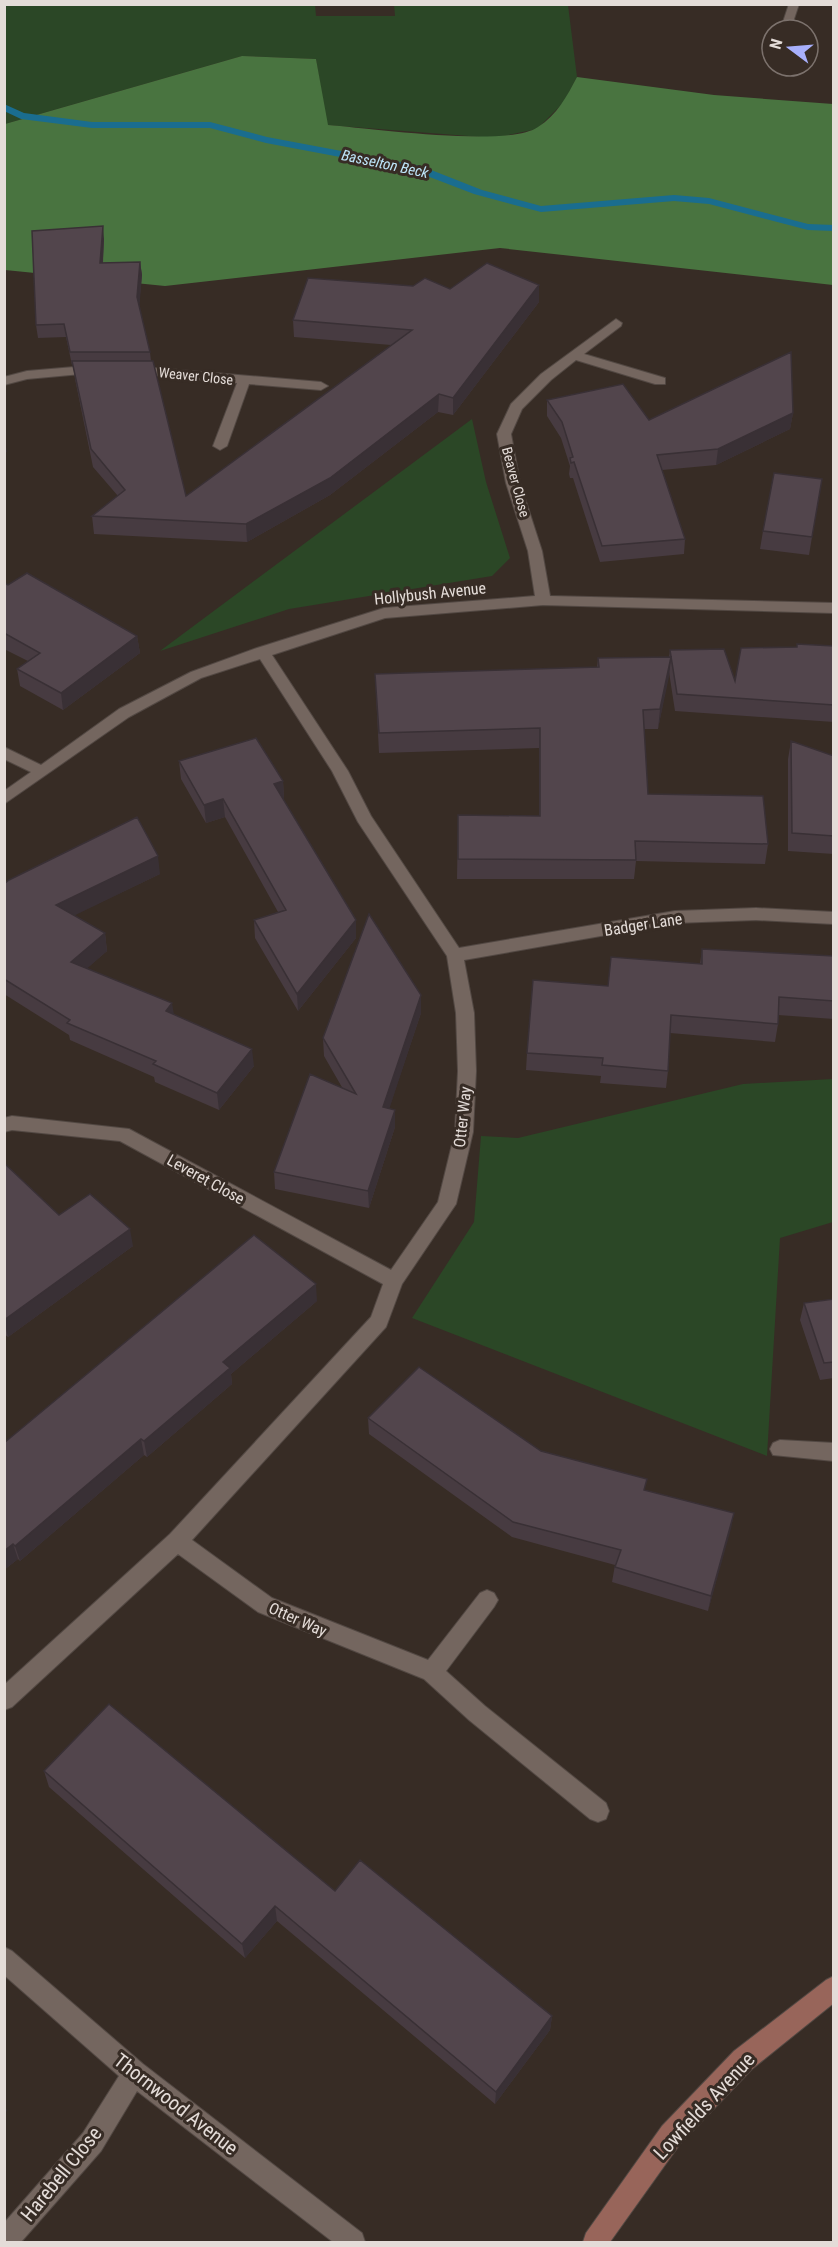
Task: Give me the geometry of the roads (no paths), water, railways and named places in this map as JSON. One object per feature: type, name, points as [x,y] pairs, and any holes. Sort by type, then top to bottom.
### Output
[{"type":"street","name":"Beaver Close","points":[[543,600],[535,550],[513,483],[504,434],[516,407],[546,377],[616,323]]},
{"type":"street","points":[[574,355],[660,381]]},
{"type":"street","name":"Weaver Close","points":[[4,381],[27,375],[105,369],[321,386]]},
{"type":"street","name":"Weaver Close","points":[[220,446],[244,381]]},
{"type":"street","name":"Hollybush Avenue","points":[[4,799],[124,713],[196,675],[262,651],[384,614],[543,600],[834,608]]},
{"type":"street","name":"Otter Way","points":[[4,1700],[177,1541],[379,1321],[394,1281],[447,1204],[464,1132],[467,1071],[465,1013],[455,955],[364,818],[305,714],[262,651]]},
{"type":"street","points":[[4,752],[41,771]]},
{"type":"street","name":"Badger Lane","points":[[455,955],[675,917],[756,914],[834,918]]},
{"type":"street","name":"Leveret Close","points":[[4,1125],[12,1123],[123,1134],[394,1281]]},
{"type":"street","points":[[780,1449],[834,1452]]},
{"type":"street","name":"Otter Way","points":[[177,1541],[265,1605],[317,1628],[432,1672],[477,1713],[598,1811]]},
{"type":"street","points":[[432,1672],[487,1600]]},
{"type":"street","name":"Thornwood Avenue","points":[[4,1959],[134,2073],[353,2242]]},
{"type":"street","name":"Lowfields Avenue","points":[[595,2242],[671,2135],[743,2060],[834,1988]]},
{"type":"street","name":"Harebell Close","points":[[5,2242],[92,2142],[134,2073]]},
{"type":"waterway","name":"Basselton Beck","points":[[4,107],[21,116],[92,125],[210,125],[266,140],[417,168],[478,192],[541,209],[674,198],[709,201],[808,227],[834,228]]}]
